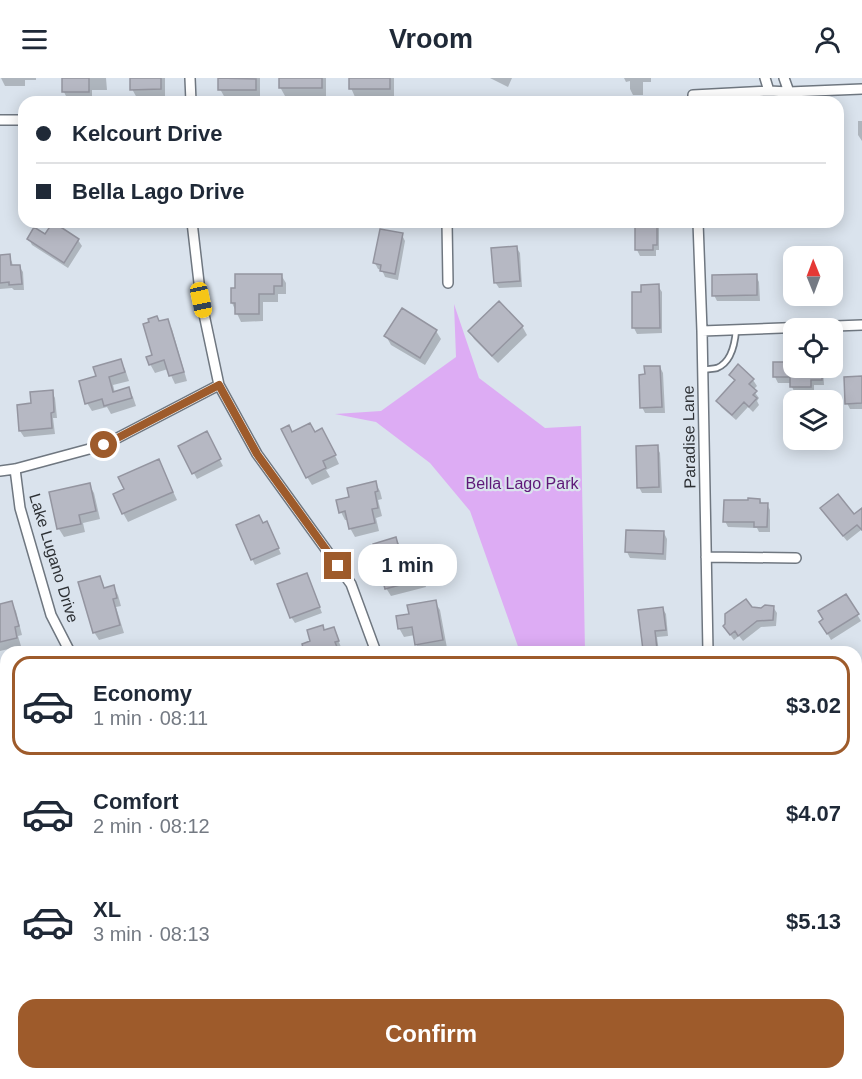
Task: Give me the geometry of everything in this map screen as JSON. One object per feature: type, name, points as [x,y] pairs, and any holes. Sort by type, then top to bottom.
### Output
[{"type":"street","points":[[190,78],[191,96]]},
{"type":"street","points":[[765,78],[769,91]]},
{"type":"street","points":[[784,78],[789,92]]},
{"type":"street","points":[[715,96],[769,91],[862,89]]},
{"type":"street","points":[[0,120],[18,120]]},
{"type":"street","points":[[193,228],[201,300],[219,385],[257,454],[351,584],[374,646]]},
{"type":"street","points":[[447,228],[448,283]]},
{"type":"street","name":"Paradise Lane","points":[[698,228],[708,646]]},
{"type":"street","points":[[702,331],[862,325]]},
{"type":"street","points":[[0,471],[15,470],[104,445],[219,385]]},
{"type":"street","name":"Lake Lugano Drive","points":[[15,470],[20,508],[51,615],[67,646]]},
{"type":"street","points":[[706,557],[796,558]]},
{"type":"lane","points":[[703,370],[718,368],[725,362],[735,342],[736,330]]},
{"type":"green space","name":"Bella Lago Park","points":[[454,304],[479,378],[545,428],[581,426],[585,646],[518,646],[470,511],[430,463],[376,422],[335,414],[381,411],[456,357]]},
{"type":"building","points":[[62,78],[89,78],[89,92],[62,92]]},
{"type":"building","points":[[130,78],[161,78],[161,89],[130,90]]},
{"type":"building","points":[[218,78],[256,79],[256,90],[218,90]]},
{"type":"building","points":[[279,78],[322,78],[322,88],[279,88]]},
{"type":"building","points":[[349,78],[390,78],[390,89],[349,89]]},
{"type":"building","points":[[33,228],[45,234],[49,228],[62,228],[79,239],[64,263],[27,239]]},
{"type":"building","points":[[635,228],[657,228],[657,245],[653,245],[653,250],[635,250]]},
{"type":"building","points":[[380,229],[403,233],[395,274],[380,271],[381,265],[373,263]]},
{"type":"building","points":[[517,246],[520,281],[494,283],[491,248]]},
{"type":"building","points":[[10,254],[11,265],[20,265],[22,284],[0,283],[0,255]]},
{"type":"building","points":[[235,274],[282,274],[282,286],[274,286],[274,294],[259,294],[259,314],[235,314],[235,303],[231,303],[231,288],[235,288]]},
{"type":"building","points":[[757,274],[757,295],[712,296],[712,275]]},
{"type":"building","points":[[659,284],[660,328],[632,328],[632,292],[641,292],[641,285]]},
{"type":"building","points":[[499,301],[523,326],[492,356],[468,331]]},
{"type":"building","points":[[402,308],[437,330],[420,358],[384,336]]},
{"type":"building","points":[[157,316],[159,321],[168,319],[184,372],[169,376],[164,360],[149,365],[146,357],[152,355],[143,324],[149,322],[148,319]]},
{"type":"building","points":[[121,359],[125,372],[109,377],[113,392],[129,387],[132,398],[104,406],[102,399],[85,404],[79,381],[96,376],[93,367]]},
{"type":"building","points":[[773,362],[783,362],[783,377],[773,377]]},
{"type":"building","points":[[738,364],[754,379],[749,384],[757,391],[753,395],[757,398],[749,407],[744,402],[732,415],[716,401],[735,380],[729,375]]},
{"type":"building","points":[[644,366],[660,366],[662,407],[640,408],[639,375],[645,374]]},
{"type":"building","points":[[862,376],[862,403],[845,404],[844,377]]},
{"type":"building","points":[[790,378],[822,378],[822,380],[811,380],[811,387],[790,387]]},
{"type":"building","points":[[53,390],[52,428],[19,431],[17,405],[31,403],[30,392]]},
{"type":"building","points":[[310,423],[315,432],[322,428],[336,455],[323,461],[326,468],[306,478],[281,429],[289,425],[292,432]]},
{"type":"building","points":[[207,431],[221,459],[192,474],[178,446]]},
{"type":"building","points":[[658,445],[659,487],[637,488],[636,446]]},
{"type":"building","points":[[159,459],[173,492],[122,514],[113,494],[124,489],[118,477]]},
{"type":"building","points":[[376,481],[378,491],[375,492],[378,508],[372,509],[375,523],[349,529],[345,511],[339,513],[336,500],[349,497],[347,488]]},
{"type":"building","points":[[90,483],[96,511],[79,515],[81,524],[57,529],[49,492]]},
{"type":"building","points":[[838,494],[854,514],[862,508],[862,530],[857,525],[843,536],[820,508]]},
{"type":"building","points":[[748,498],[760,499],[760,503],[768,503],[767,527],[754,527],[754,522],[723,522],[724,500],[748,500]]},
{"type":"building","points":[[259,515],[263,523],[267,521],[279,548],[251,560],[236,525]]},
{"type":"building","points":[[626,530],[664,531],[663,554],[625,552]]},
{"type":"building","points":[[396,537],[402,560],[416,556],[422,579],[385,589],[373,544]]},
{"type":"building","points":[[307,573],[320,607],[290,618],[277,584]]},
{"type":"building","points":[[100,576],[104,588],[114,585],[117,598],[113,599],[120,625],[93,633],[78,582]]},
{"type":"building","points":[[846,594],[859,614],[827,634],[819,622],[823,619],[818,611]]},
{"type":"building","points":[[746,599],[752,607],[774,606],[773,620],[757,621],[738,636],[735,631],[730,635],[723,626],[725,614]]},
{"type":"building","points":[[436,600],[443,640],[415,645],[412,627],[398,629],[396,616],[409,614],[407,605]]},
{"type":"building","points":[[12,601],[19,626],[15,627],[17,638],[0,642],[0,604]]},
{"type":"building","points":[[663,607],[666,630],[655,631],[657,646],[642,646],[638,610]]},
{"type":"building","points":[[323,625],[324,630],[334,627],[339,641],[335,642],[337,646],[302,646],[302,644],[310,641],[307,630]]},
{"type":"route","points":[[104,445],[219,385],[257,454],[338,566]]}]
